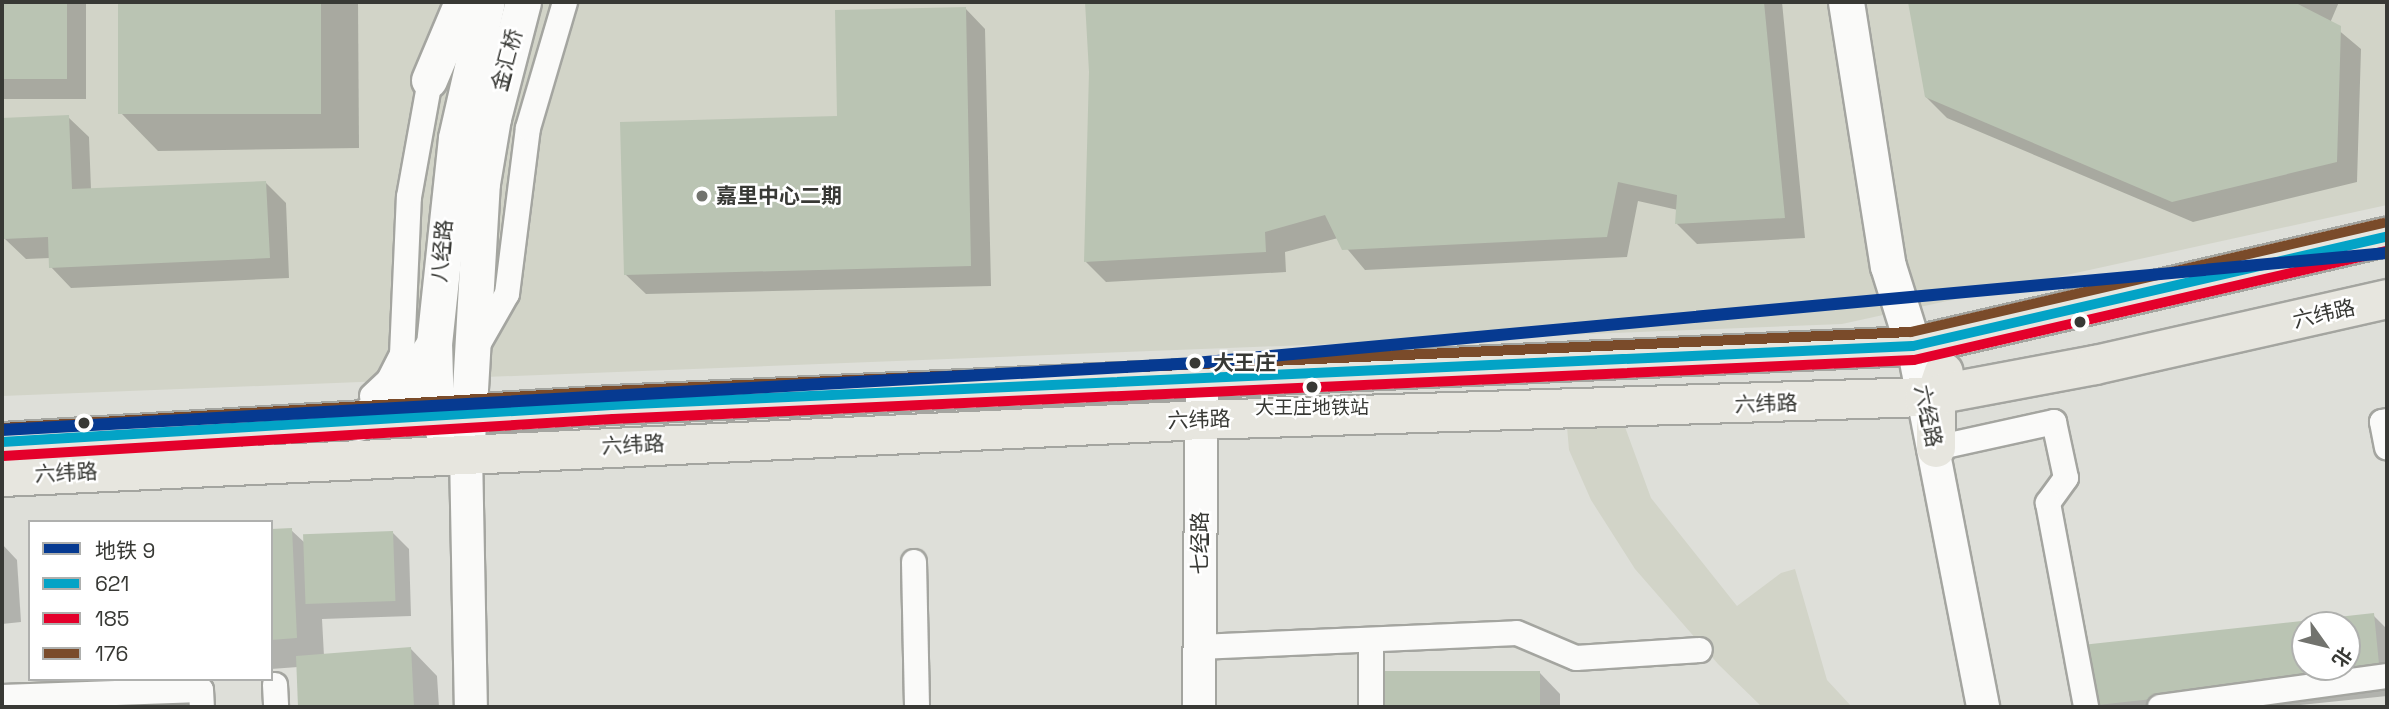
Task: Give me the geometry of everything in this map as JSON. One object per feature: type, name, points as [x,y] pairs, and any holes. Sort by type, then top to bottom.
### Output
[{"type":"main road","points":[[429,80],[458,25],[462,2]]},
{"type":"main road","name":"金汇桥","points":[[458,25],[487,2]]},
{"type":"main road","name":"金汇桥","points":[[493,118],[523,2]]},
{"type":"main road","name":"六经路","points":[[1846,2],[1888,266],[1913,346]]},
{"type":"main road","name":"八经路","points":[[452,413],[434,344],[458,25]]},
{"type":"main road","name":"八经路","points":[[452,413],[470,360],[476,240],[493,118]]},
{"type":"main road","name":"六纬路","points":[[2,442],[358,423],[452,413],[1913,346],[1997,329],[2387,237]]},
{"type":"main road","name":"六纬路","points":[[2,477],[1201,420],[1930,396],[2095,365],[2387,299]]},
{"type":"main road","points":[[1936,448],[1930,396],[1951,362],[1997,329]]},
{"type":"main road","points":[[358,423],[409,383],[434,344]]},
{"type":"main road","points":[[452,413],[444,433],[466,453]]},
{"type":"street","points":[[470,360],[507,294],[528,128],[565,2]]},
{"type":"street","points":[[309,425],[370,397],[389,380],[402,355],[409,197],[429,80]]},
{"type":"street","name":"六经路","points":[[1913,346],[1930,396]]},
{"type":"street","name":"七经路","points":[[1199,707],[1202,379]]},
{"type":"street","points":[[2387,421],[2382,422],[2387,448]]},
{"type":"street","points":[[1936,448],[2054,422],[2066,478],[2048,503],[2085,707]]},
{"type":"street","name":"六经路","points":[[1936,448],[1983,707]]},
{"type":"street","points":[[466,453],[471,707]]},
{"type":"street","points":[[914,562],[917,707]]},
{"type":"street","points":[[1199,647],[1517,633],[1576,658],[1700,650]]},
{"type":"street","points":[[1370,641],[1371,707]]},
{"type":"street","points":[[2160,707],[2387,676]]},
{"type":"street","points":[[2,697],[201,690],[202,707]]},
{"type":"shaded area","points":[[2,2],[2387,2],[2387,205],[1842,324],[2,396]]},
{"type":"shaded area","points":[[1567,427],[1625,427],[1651,498],[1737,606],[1781,573],[1795,569],[1827,680],[1852,707],[1762,707],[1718,664],[1635,569],[1591,500],[1569,450]]},
{"type":"building","points":[[2,2],[67,2],[67,79],[2,79]]},
{"type":"building","points":[[118,2],[321,2],[321,114],[118,114]]},
{"type":"building","points":[[1085,2],[1764,2],[1785,218],[1675,224],[1677,195],[1618,182],[1607,237],[1342,250],[1325,215],[1265,232],[1266,252],[1084,262],[1089,72]]},
{"type":"building","points":[[1908,2],[2294,2],[2341,26],[2337,162],[2172,202],[1925,97]]},
{"type":"building","points":[[966,7],[971,266],[624,275],[620,122],[837,116],[835,10]]},
{"type":"building","points":[[69,115],[72,189],[266,181],[270,258],[49,268],[48,237],[4,239],[2,118]]},
{"type":"building","points":[[292,528],[297,638],[273,640],[273,529]]},
{"type":"building","points":[[393,531],[395,601],[305,604],[303,534]]},
{"type":"building","points":[[2374,613],[2380,674],[2361,676],[2361,614]]},
{"type":"building","points":[[2291,622],[2291,681],[2316,681],[2089,706],[2082,645]]},
{"type":"building","points":[[411,647],[414,707],[298,707],[296,656]]},
{"type":"building","points":[[1378,671],[1540,671],[1540,707],[1378,707]]},
{"type":"metro line","name":"9","points":[[2,430],[1195,363],[2387,253]]},
{"type":"transit line","name":"176","points":[[2,428],[611,391],[1911,332],[2384,223]]},
{"type":"transit line","name":"621","points":[[2,442],[612,405],[1913,346],[2387,237]]},
{"type":"transit line","name":"185","points":[[3,456],[613,419],[1914,360],[2387,251]]},
{"type":"place","name":"嘉里中心二期","points":[[702,196]]},
{"type":"place","name":"大王庄","points":[[1195,363]]},
{"type":"place","name":"大王庄地铁站","points":[[1312,387]]}]
